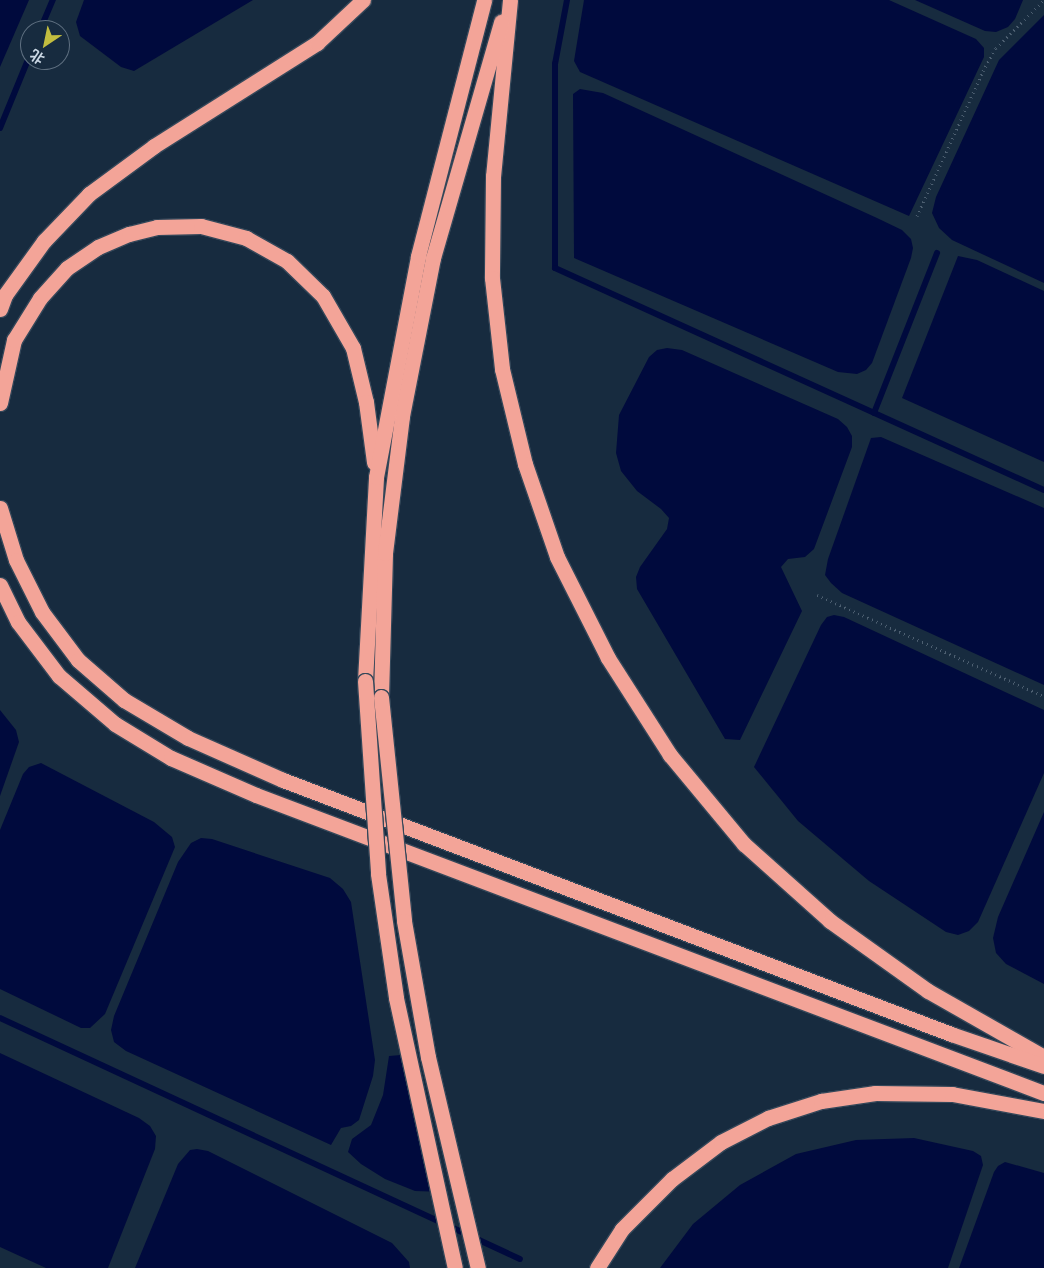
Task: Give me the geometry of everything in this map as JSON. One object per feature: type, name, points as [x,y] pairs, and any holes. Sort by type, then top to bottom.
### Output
[{"type":"highway","points":[[0,309],[6,295],[44,241],[89,194],[154,146],[317,42],[363,0]]},
{"type":"highway","points":[[455,1268],[396,998],[378,874],[365,681],[376,477],[484,0]]},
{"type":"highway","points":[[478,1268],[428,1057],[404,921],[381,696],[384,553],[426,257],[509,0]]},
{"type":"highway","points":[[509,0],[493,176],[492,278],[502,369],[524,464],[562,565],[608,658],[670,754],[744,844],[830,921],[928,991],[1044,1057]]},
{"type":"highway","points":[[0,403],[14,340],[40,298],[67,268],[98,247],[129,234],[157,228],[201,226],[246,238],[287,261],[323,296],[353,348],[366,402],[376,477]]},
{"type":"highway","points":[[0,508],[16,560],[42,612],[78,660],[124,700],[188,738],[292,784],[951,1034],[1044,1066]]},
{"type":"highway","points":[[0,585],[18,622],[59,676],[115,724],[171,758],[256,795],[1044,1094]]},
{"type":"highway","points":[[597,1268],[622,1229],[672,1179],[721,1142],[768,1118],[821,1101],[875,1093],[952,1094],[1044,1111]]},
{"type":"path","points":[[917,216],[983,71],[996,48],[1044,0]]},
{"type":"path","points":[[817,596],[1044,696]]},
{"type":"shaded area","points":[[0,0],[29,0],[20,20],[0,67]]},
{"type":"shaded area","points":[[84,0],[253,0],[134,71],[121,67],[80,36],[76,22]]},
{"type":"shaded area","points":[[584,0],[889,0],[976,39],[984,48],[984,57],[909,216],[580,72],[574,61]]},
{"type":"shaded area","points":[[915,0],[1023,0],[1015,19],[1008,27],[996,32],[985,31]]},
{"type":"shaded area","points":[[1044,15],[1044,283],[952,240],[939,228],[932,213],[936,197],[999,60]]},
{"type":"shaded area","points":[[580,89],[603,93],[902,230],[911,239],[913,248],[911,258],[872,363],[866,370],[857,374],[838,372],[574,258],[573,94]]},
{"type":"shaded area","points":[[958,256],[977,260],[1044,291],[1044,462],[902,398]]},
{"type":"shaded area","points":[[667,348],[682,350],[838,419],[847,427],[852,436],[852,447],[814,549],[805,557],[788,559],[781,567],[802,611],[740,740],[725,739],[637,589],[636,577],[640,567],[667,529],[669,518],[661,509],[637,491],[621,471],[616,453],[619,415],[649,357],[657,350]]},
{"type":"shaded area","points":[[881,437],[1044,508],[1044,685],[842,593],[825,575],[828,559],[871,438]]},
{"type":"shaded area","points":[[834,615],[844,617],[1044,710],[1044,773],[978,922],[969,931],[958,935],[946,932],[869,881],[798,821],[754,767],[821,625],[827,617]]},
{"type":"shaded area","points":[[0,710],[16,730],[19,742],[0,796]]},
{"type":"shaded area","points":[[41,763],[154,822],[172,837],[175,847],[105,1014],[90,1028],[81,1028],[0,989],[0,830],[23,774],[29,767]]},
{"type":"shaded area","points":[[1044,812],[1044,984],[1006,964],[996,953],[993,938],[998,917]]},
{"type":"shaded area","points":[[201,838],[212,839],[330,878],[343,889],[351,902],[375,1060],[373,1076],[359,1120],[351,1126],[341,1128],[331,1145],[126,1051],[114,1042],[111,1030],[114,1016],[178,862],[191,843]]},
{"type":"shaded area","points":[[0,1053],[139,1118],[150,1126],[156,1136],[155,1149],[108,1268],[46,1268],[0,1247]]},
{"type":"shaded area","points":[[413,1054],[444,1192],[415,1191],[385,1179],[361,1164],[348,1152],[352,1139],[371,1125],[383,1095],[389,1056]]},
{"type":"shaded area","points":[[914,1138],[973,1151],[981,1156],[983,1165],[948,1268],[660,1268],[693,1224],[740,1185],[796,1154],[856,1140]]},
{"type":"shaded area","points":[[190,1150],[208,1151],[392,1243],[409,1262],[410,1268],[135,1268],[178,1164]]},
{"type":"shaded area","points":[[1005,1162],[1044,1173],[1044,1268],[959,1268],[994,1172],[998,1166]]},
{"type":"waterway","points":[[44,20],[53,0]]},
{"type":"waterway","points":[[567,0],[555,64],[555,268],[1044,490]]},
{"type":"waterway","points":[[0,128],[24,70]]},
{"type":"waterway","points":[[874,413],[937,253]]},
{"type":"waterway","points":[[0,1018],[520,1259]]}]
